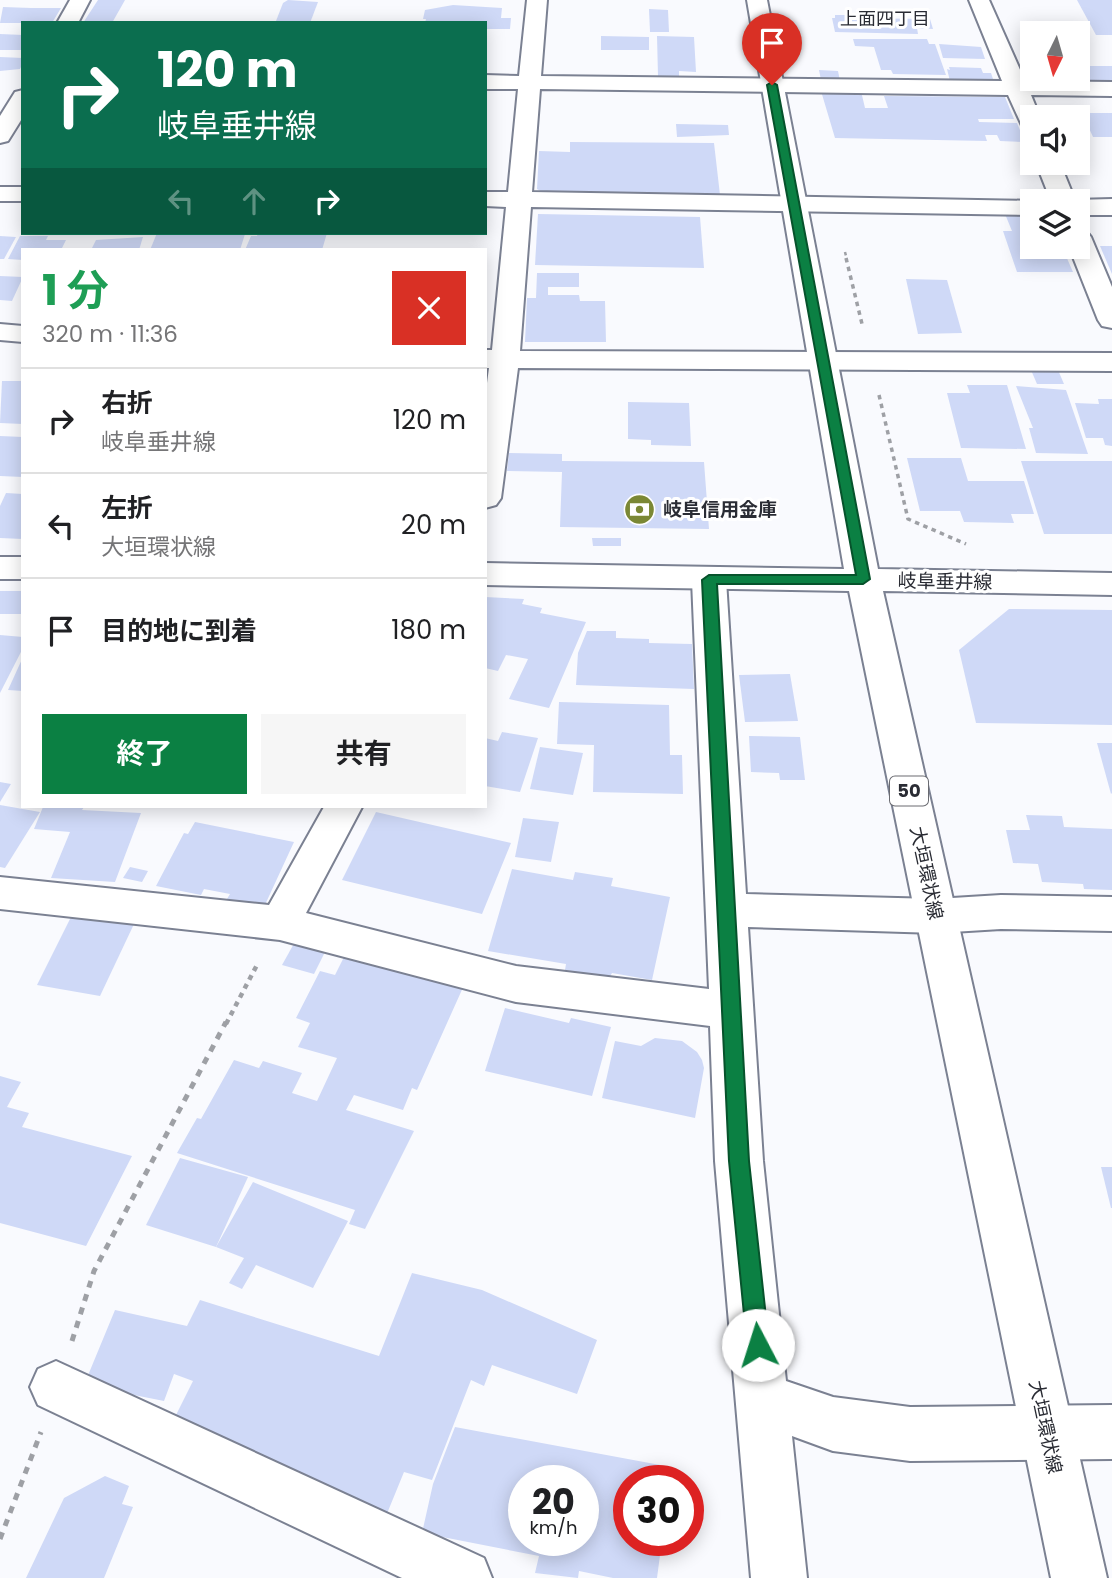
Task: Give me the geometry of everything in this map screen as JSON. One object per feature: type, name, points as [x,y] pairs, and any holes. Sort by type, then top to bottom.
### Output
[{"type":"street","points":[[68,21],[80,0]]},
{"type":"street","points":[[487,470],[495,360],[518,200],[537,0]]},
{"type":"street","name":"大垣環状線","points":[[757,0],[792,203],[863,579],[1079,1578]]},
{"type":"street","points":[[979,0],[1024,105]]},
{"type":"street","points":[[487,82],[1112,89]]},
{"type":"street","points":[[0,136],[19,84]]},
{"type":"street","points":[[0,194],[21,194]]},
{"type":"street","points":[[487,200],[1020,207]]},
{"type":"street","points":[[1090,207],[1112,207]]},
{"type":"street","points":[[1087,259],[1112,320]]},
{"type":"street","points":[[0,332],[21,334]]},
{"type":"street","points":[[495,360],[1112,362]]},
{"type":"street","points":[[0,568],[21,568]]},
{"type":"street","name":"岐阜垂井線","points":[[487,574],[709,580],[863,579],[1112,584]]},
{"type":"street","points":[[709,580],[739,1161],[779,1578]]},
{"type":"street","points":[[280,923],[342,808]]},
{"type":"street","points":[[0,893],[280,923],[516,984],[731,1010]]},
{"type":"street","points":[[727,910],[936,916],[1002,912],[1112,914]]},
{"type":"street","points":[[57,1387],[464,1578]]},
{"type":"street","points":[[763,1399],[833,1424],[910,1434],[1112,1432]]},
{"type":"path","points":[[0,1539],[57,1387],[94,1271],[280,923]]},
{"type":"building","points":[[98,0],[125,0],[113,21],[84,21]]},
{"type":"building","points":[[288,0],[318,2],[311,21],[276,21],[283,3]]},
{"type":"building","points":[[1077,0],[1112,0],[1112,35],[1096,35]]},
{"type":"building","points":[[453,5],[502,8],[501,18],[511,18],[510,29],[487,29],[487,21],[426,21],[423,19],[425,10]]},
{"type":"building","points":[[3,7],[61,8],[53,21],[0,23]]},
{"type":"building","points":[[649,9],[668,10],[669,32],[650,32]]},
{"type":"building","points":[[835,15],[847,15],[848,18],[930,19],[933,29],[917,28],[918,34],[835,32],[832,18],[835,18]]},
{"type":"building","points":[[0,34],[21,35],[21,50],[0,50]]},
{"type":"building","points":[[601,36],[649,37],[649,50],[601,50]]},
{"type":"building","points":[[657,36],[694,37],[696,72],[679,71],[679,76],[658,76]]},
{"type":"building","points":[[853,39],[927,39],[929,44],[935,44],[946,75],[893,74],[891,70],[881,70],[874,47],[855,46]]},
{"type":"building","points":[[939,44],[981,47],[985,59],[943,58]]},
{"type":"building","points":[[0,57],[21,58],[20,69],[0,71]]},
{"type":"building","points":[[1090,66],[1112,66],[1112,82],[1090,81]]},
{"type":"building","points":[[949,67],[981,68],[983,73],[991,73],[994,82],[950,81],[947,69],[950,70]]},
{"type":"building","points":[[819,70],[838,71],[840,81],[821,80]]},
{"type":"building","points":[[821,91],[861,91],[865,108],[888,108],[884,96],[1005,97],[1014,119],[978,119],[979,122],[1017,123],[1020,130],[1020,142],[1000,141],[997,135],[985,135],[987,141],[835,138]]},
{"type":"building","points":[[1090,113],[1112,113],[1112,137],[1093,137],[1090,130]]},
{"type":"building","points":[[676,124],[728,125],[729,135],[677,137]]},
{"type":"building","points":[[570,142],[714,143],[720,195],[544,193],[537,189],[539,151],[570,152]]},
{"type":"building","points":[[538,214],[700,217],[704,268],[535,265]]},
{"type":"building","points":[[1005,214],[1020,214],[1020,259],[1067,259],[1073,272],[1017,272],[1003,231],[1012,231]]},
{"type":"building","points":[[156,235],[245,235],[241,248],[151,248]]},
{"type":"building","points":[[326,235],[323,248],[246,248],[251,236]]},
{"type":"building","points":[[0,236],[16,237],[4,259],[0,259]]},
{"type":"building","points":[[20,236],[48,236],[46,240],[66,240],[62,248],[21,248],[21,260],[8,259]]},
{"type":"building","points":[[143,237],[140,248],[92,248],[96,240]]},
{"type":"building","points":[[1100,246],[1112,246],[1112,274]]},
{"type":"building","points":[[537,273],[579,273],[579,287],[548,287],[548,295],[579,295],[580,301],[605,301],[606,342],[525,342],[527,298],[536,298]]},
{"type":"building","points":[[0,276],[21,277],[12,301],[0,300]]},
{"type":"building","points":[[906,279],[947,280],[962,333],[918,334]]},
{"type":"building","points":[[1031,370],[1058,370],[1064,384],[1037,384]]},
{"type":"building","points":[[2,381],[21,381],[21,424],[0,423]]},
{"type":"building","points":[[967,385],[1007,385],[1026,449],[961,448],[947,393],[970,393]]},
{"type":"building","points":[[1016,386],[1066,390],[1088,454],[1036,453],[1029,428],[1033,428]]},
{"type":"building","points":[[1098,399],[1112,399],[1112,446],[1105,445],[1103,438],[1086,438],[1075,403],[1099,404]]},
{"type":"building","points":[[628,402],[689,403],[691,446],[651,445],[651,440],[628,439]]},
{"type":"building","points":[[0,436],[21,437],[21,477],[0,476]]},
{"type":"building","points":[[509,453],[562,454],[562,461],[704,462],[709,529],[560,527],[562,472],[507,471]]},
{"type":"building","points":[[907,458],[961,458],[968,481],[1024,481],[1034,514],[1011,514],[1014,523],[964,522],[960,511],[920,511]]},
{"type":"building","points":[[1021,461],[1112,461],[1112,534],[1044,534]]},
{"type":"building","points":[[6,493],[21,494],[21,539],[0,538],[0,506]]},
{"type":"building","points":[[592,538],[621,538],[621,546],[593,546]]},
{"type":"building","points":[[0,591],[21,591],[21,614],[0,614]]},
{"type":"building","points":[[487,597],[524,599],[522,604],[542,608],[540,613],[586,622],[549,708],[509,699],[528,659],[506,655],[498,671],[487,668]]},
{"type":"building","points":[[1009,609],[1112,610],[1112,725],[976,723],[959,650]]},
{"type":"building","points":[[587,631],[616,631],[616,638],[649,639],[649,643],[692,644],[694,689],[576,685],[578,653]]},
{"type":"building","points":[[0,635],[21,637],[21,652],[0,693]]},
{"type":"building","points":[[21,661],[21,691],[8,690]]},
{"type":"building","points":[[790,674],[798,721],[745,722],[739,675]]},
{"type":"building","points":[[559,702],[669,705],[670,755],[682,755],[683,794],[593,792],[594,745],[557,744]]},
{"type":"building","points":[[502,732],[538,738],[520,792],[487,786],[487,738],[498,741]]},
{"type":"building","points":[[749,736],[800,737],[805,780],[780,780],[779,773],[751,772]]},
{"type":"building","points":[[1097,743],[1112,743],[1111,794]]},
{"type":"building","points":[[540,747],[583,753],[573,795],[530,789]]},
{"type":"building","points":[[0,782],[11,784],[0,802]]},
{"type":"building","points":[[0,805],[40,812],[5,868],[0,867]]},
{"type":"building","points":[[43,808],[141,813],[115,882],[51,878],[70,832],[34,829]]},
{"type":"building","points":[[376,812],[511,843],[482,914],[342,880]]},
{"type":"building","points":[[1026,815],[1062,816],[1064,827],[1112,829],[1112,890],[1084,889],[1083,884],[1042,882],[1038,864],[1013,863],[1006,830],[1030,830]]},
{"type":"building","points":[[523,818],[559,822],[551,862],[515,857]]},
{"type":"building","points":[[195,822],[294,842],[264,907],[227,899],[230,894],[204,889],[201,895],[156,886],[184,833],[188,834]]},
{"type":"building","points":[[130,867],[148,871],[142,882],[123,878]]},
{"type":"building","points":[[512,869],[573,880],[575,872],[613,878],[611,886],[670,897],[652,980],[612,973],[609,978],[565,970],[566,964],[488,951]]},
{"type":"building","points":[[73,913],[134,924],[100,996],[37,985]]},
{"type":"building","points":[[296,940],[327,948],[314,974],[282,965]]},
{"type":"building","points":[[347,951],[465,983],[417,1090],[412,1088],[403,1110],[354,1095],[346,1110],[414,1131],[365,1229],[349,1224],[355,1210],[177,1153],[197,1118],[201,1119],[234,1060],[259,1068],[263,1061],[302,1073],[292,1093],[317,1101],[337,1058],[298,1047],[310,1023],[296,1018],[320,971],[335,975]]},
{"type":"building","points":[[505,1008],[569,1023],[571,1018],[611,1027],[592,1096],[485,1071]]},
{"type":"building","points":[[655,1038],[682,1041],[697,1052],[702,1060],[704,1068],[695,1118],[602,1098],[615,1041],[641,1046]]},
{"type":"building","points":[[0,1076],[21,1082],[7,1107],[29,1113],[22,1127],[132,1156],[86,1246],[0,1223]]},
{"type":"building","points":[[180,1158],[248,1177],[216,1247],[146,1225]]},
{"type":"building","points":[[1101,1167],[1112,1167],[1112,1208],[1111,1208]]},
{"type":"building","points":[[253,1182],[348,1221],[313,1288],[256,1265],[242,1289],[229,1283],[244,1258],[216,1247]]},
{"type":"building","points":[[412,1273],[482,1290],[597,1340],[577,1394],[492,1365],[484,1386],[471,1380],[432,1480],[404,1472],[386,1516],[172,1423],[193,1381],[174,1374],[164,1401],[84,1385],[115,1310],[187,1326],[200,1300],[379,1356]]},
{"type":"building","points":[[455,1427],[660,1465],[613,1465],[613,1556],[660,1556],[657,1578],[613,1578],[579,1571],[578,1578],[535,1573],[539,1556],[599,1556],[599,1465],[508,1465],[508,1550],[422,1533],[433,1484]]},
{"type":"building","points":[[105,1476],[129,1486],[122,1504],[133,1507],[104,1578],[26,1578],[64,1498]]},
{"type":"place","name":"岐阜信用金庫","points":[[640,509]]},
{"type":"district","name":"上面四丁目","points":[[885,19]]},
{"type":"route","points":[[758,1345],[739,1161],[709,580],[863,579],[772,85]]}]
